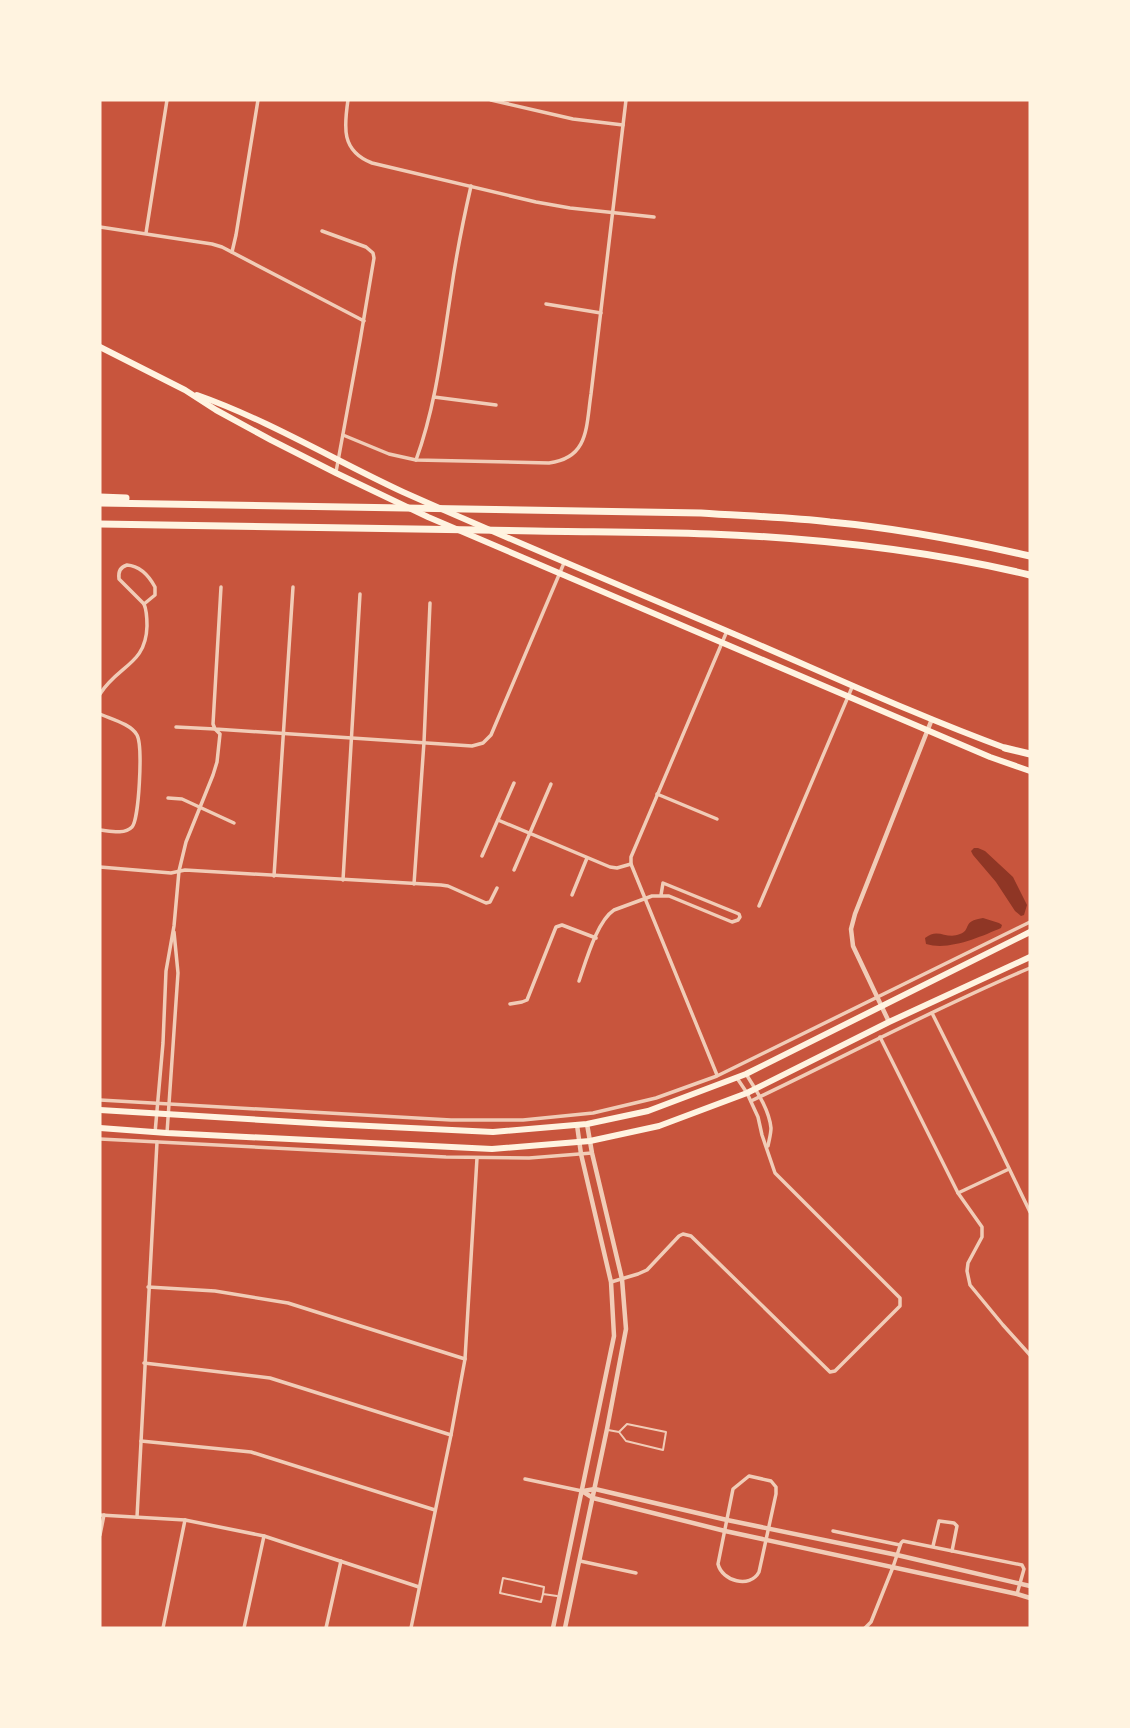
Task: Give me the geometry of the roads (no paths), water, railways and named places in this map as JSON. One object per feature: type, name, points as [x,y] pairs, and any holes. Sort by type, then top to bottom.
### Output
[{"type":"highway","points":[[100,496],[207,504]]},
{"type":"highway","points":[[100,503],[701,513],[831,522],[922,535],[1030,556]]},
{"type":"highway","points":[[100,525],[401,527],[709,534],[876,547],[1030,575]]},
{"type":"highway","points":[[1005,748],[1030,755]]},
{"type":"main road","points":[[100,347],[185,390],[238,423],[428,517],[990,757],[1030,771]]},
{"type":"main road","points":[[185,390],[232,408],[400,490],[564,563],[1005,748]]},
{"type":"main road","points":[[100,1110],[493,1132],[587,1124],[648,1111],[746,1074],[1030,932]]},
{"type":"main road","points":[[100,1128],[492,1149],[580,1143],[659,1126],[747,1093],[889,1022],[1030,957]]},
{"type":"main road","points":[[267,1148],[268,1138]]},
{"type":"street","points":[[146,233],[167,100]]},
{"type":"street","points":[[232,252],[258,100]]},
{"type":"street","points":[[348,100],[345,131],[351,147],[372,163],[536,202],[654,216]]},
{"type":"street","points":[[491,100],[573,119],[623,125]]},
{"type":"street","points":[[343,435],[389,454],[416,460],[549,463],[568,459],[575,454],[585,434],[626,100]]},
{"type":"street","points":[[416,460],[434,397],[459,242],[471,186]]},
{"type":"street","points":[[100,233],[100,227],[212,244],[364,321]]},
{"type":"street","points":[[322,231],[366,247],[373,253],[374,258],[336,473]]},
{"type":"street","points":[[546,304],[601,313]]},
{"type":"street","points":[[434,397],[496,405]]},
{"type":"street","points":[[176,727],[477,745],[488,740],[491,735],[564,563]]},
{"type":"street","points":[[100,694],[113,677],[136,659],[144,647],[146,609],[139,597],[119,579],[119,572],[124,566],[138,567],[152,581],[155,595],[144,604]]},
{"type":"street","points":[[155,1133],[166,971],[174,926],[179,871],[186,842],[217,762],[220,734],[213,724],[221,587]]},
{"type":"street","points":[[274,876],[293,587]]},
{"type":"street","points":[[343,880],[360,594]]},
{"type":"street","points":[[414,884],[430,603]]},
{"type":"street","points":[[717,1076],[631,864],[632,850],[727,631]]},
{"type":"street","points":[[760,906],[853,685]]},
{"type":"street","points":[[100,714],[130,727],[140,742],[135,822],[125,831],[100,831]]},
{"type":"street","points":[[893,1031],[853,946],[851,929],[859,901],[932,719]]},
{"type":"street","points":[[482,856],[514,783]]},
{"type":"street","points":[[514,870],[551,784]]},
{"type":"street","points":[[657,794],[717,819]]},
{"type":"street","points":[[168,797],[182,799],[234,823]]},
{"type":"street","points":[[498,820],[610,867],[631,864]]},
{"type":"street","points":[[572,895],[587,858]]},
{"type":"street","points":[[100,867],[171,873],[179,871],[448,886],[486,903],[491,902],[497,888]]},
{"type":"street","points":[[579,981],[601,923],[614,910],[661,895],[674,897],[732,922],[740,917],[663,883],[661,895]]},
{"type":"street","points":[[100,1100],[451,1120],[523,1120],[586,1114],[656,1098],[717,1076],[1030,922]]},
{"type":"street","points":[[510,1004],[527,1000],[556,927],[562,925],[596,938]]},
{"type":"street","points":[[167,1133],[178,973],[174,926]]},
{"type":"street","points":[[751,1101],[986,986],[1030,968]]},
{"type":"street","points":[[931,1013],[1030,1212]]},
{"type":"street","points":[[880,1037],[958,1193],[983,1232],[968,1263],[970,1285],[1030,1355]]},
{"type":"street","points":[[746,1074],[769,1120],[771,1131],[767,1148]]},
{"type":"street","points":[[611,1282],[647,1270],[679,1236],[691,1236],[827,1371],[835,1371],[898,1309],[900,1298],[778,1176],[773,1168],[758,1117],[737,1077]]},
{"type":"street","points":[[565,1628],[626,1329],[622,1279],[592,1153],[586,1114]]},
{"type":"street","points":[[553,1628],[614,1336],[611,1282],[581,1154],[576,1115]]},
{"type":"street","points":[[100,1139],[477,1158],[529,1158],[592,1153]]},
{"type":"street","points":[[137,1517],[157,1142]]},
{"type":"street","points":[[411,1628],[465,1359],[477,1158]]},
{"type":"street","points":[[958,1193],[1009,1169]]},
{"type":"street","points":[[149,1287],[215,1291],[288,1303],[465,1359]]},
{"type":"street","points":[[145,1363],[271,1378],[451,1435]]},
{"type":"street","points":[[141,1441],[251,1452],[435,1510]]},
{"type":"street","points":[[751,1476],[769,1480],[776,1488],[767,1534],[757,1575],[750,1581],[726,1576],[720,1570],[718,1564],[733,1489],[751,1476]]},
{"type":"street","points":[[526,1479],[582,1491],[593,1498],[767,1534],[893,1567],[1030,1598]]},
{"type":"street","points":[[582,1491],[594,1489],[726,1525],[897,1555],[1030,1586]]},
{"type":"street","points":[[100,1535],[102,1515],[185,1520],[264,1536],[419,1587]]},
{"type":"street","points":[[163,1628],[185,1520]]},
{"type":"street","points":[[932,1547],[939,1521],[954,1523],[957,1526],[952,1551]]},
{"type":"street","points":[[833,1531],[900,1545]]},
{"type":"street","points":[[244,1628],[264,1536]]},
{"type":"street","points":[[865,1628],[871,1622],[903,1541],[1022,1565],[1024,1569],[1017,1594]]},
{"type":"street","points":[[326,1628],[341,1561]]},
{"type":"street","points":[[580,1561],[635,1573]]},
{"type":"street","points":[[560,1597],[571,1599]]},
{"type":"lane","points":[[607,1429],[619,1432],[626,1441],[663,1450],[666,1432],[628,1424],[619,1432]]},
{"type":"lane","points":[[503,1578],[544,1587],[543,1594],[541,1602],[500,1593],[503,1578]]},
{"type":"lane","points":[[543,1594],[560,1597]]}]
